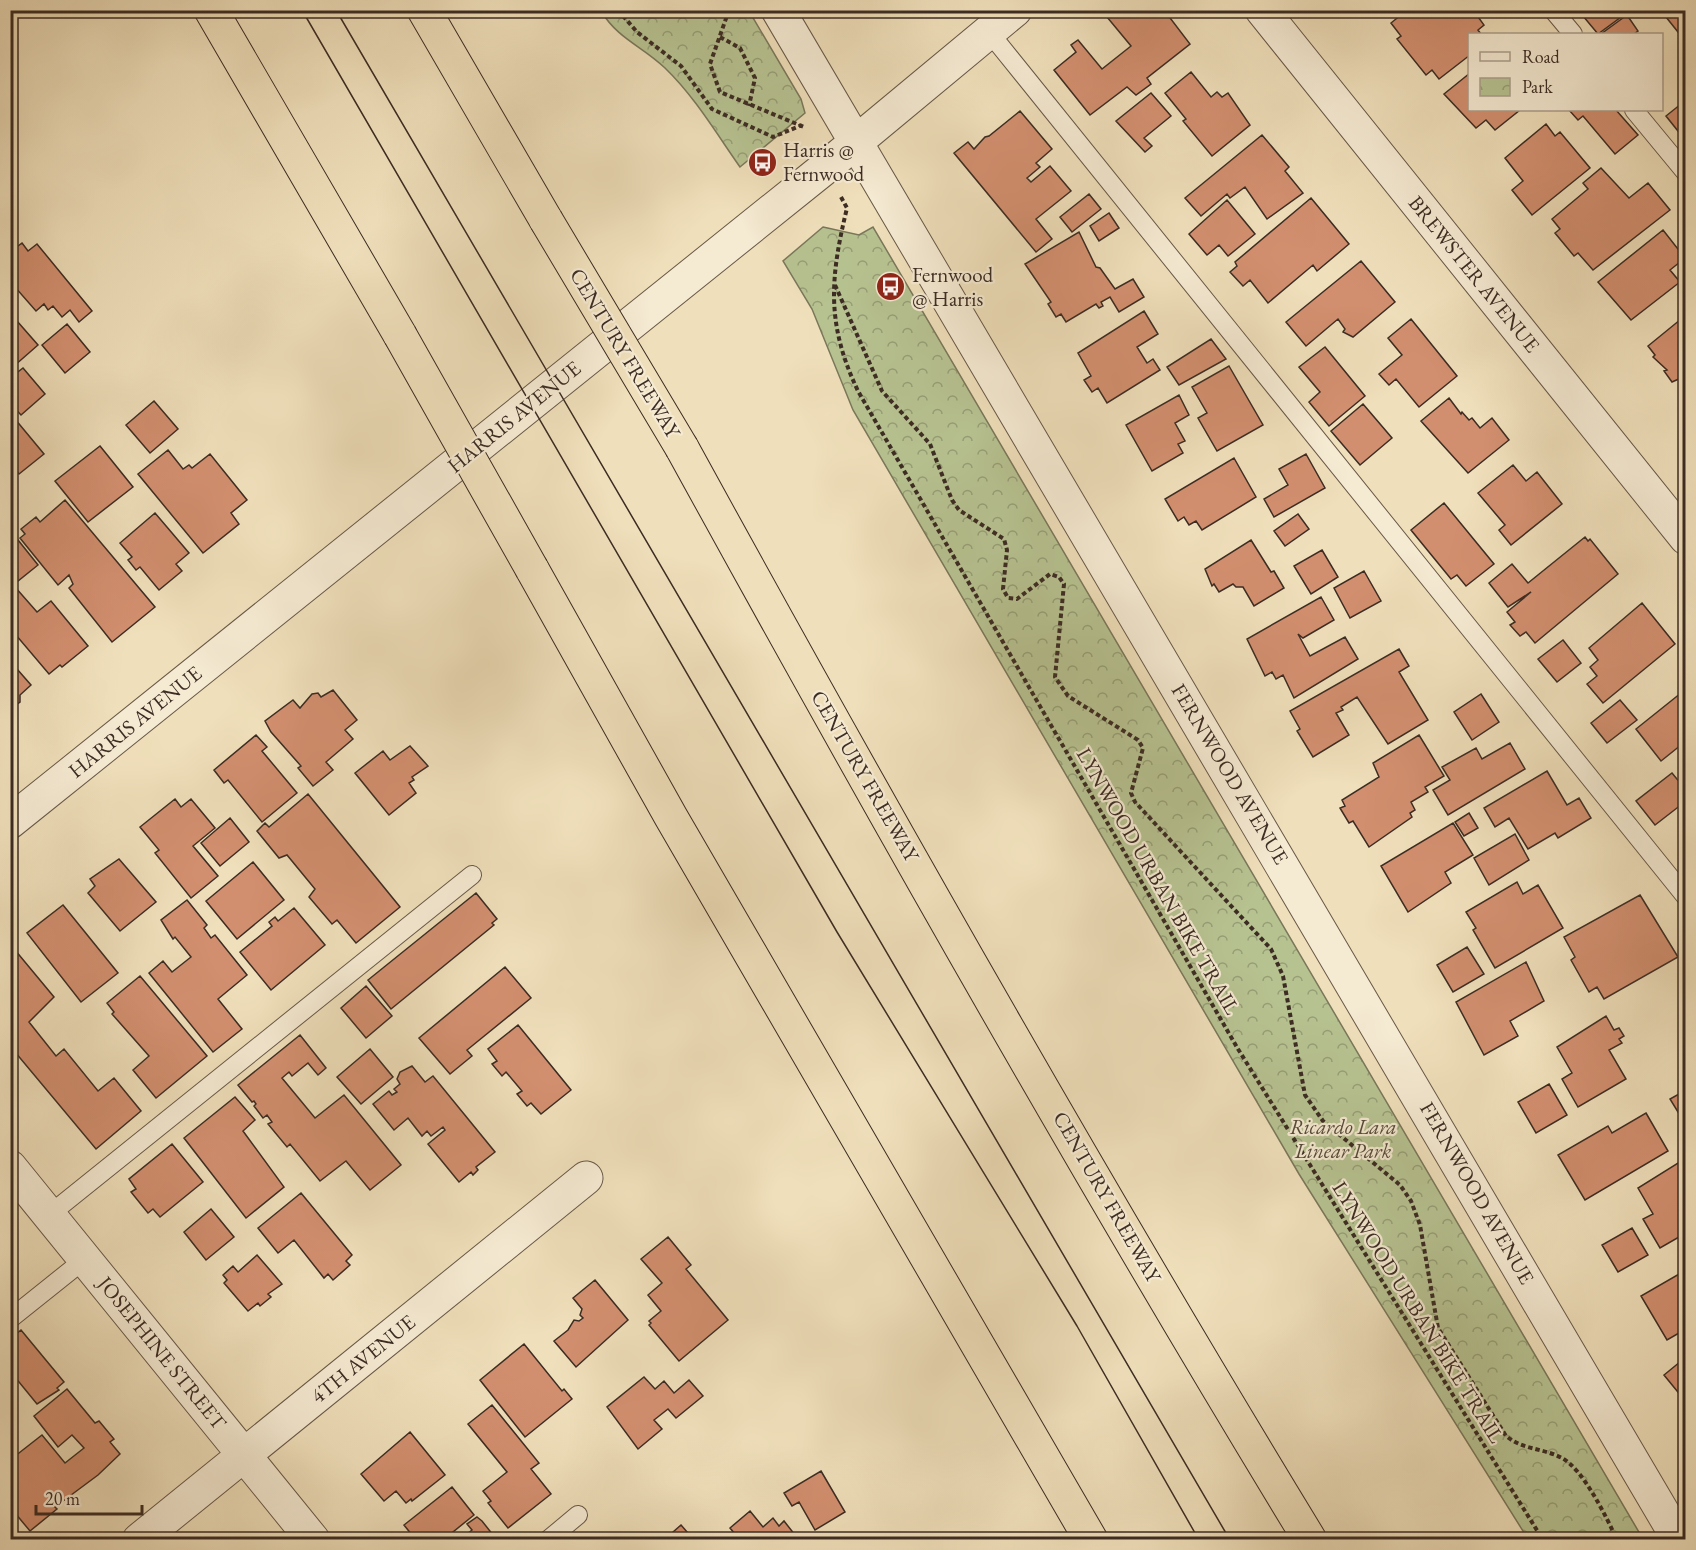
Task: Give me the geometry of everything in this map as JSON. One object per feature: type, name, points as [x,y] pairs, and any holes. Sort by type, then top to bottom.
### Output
[{"type":"highway","points":[[211,10],[400,335],[671,817],[1090,1539]]},
{"type":"highway","name":"CENTURY FREEWAY","points":[[424,10],[682,448],[834,724],[1221,1394],[1310,1539]]},
{"type":"street","name":"FERNWOOD AVENUE","points":[[778,10],[1679,1539]]},
{"type":"street","name":"HARRIS AVENUE","points":[[10,822],[856,141],[1015,10]]},
{"type":"street","name":"BREWSTER AVENUE","points":[[1262,10],[1686,538]]},
{"type":"street","name":"JOSEPHINE STREET","points":[[10,1167],[313,1539]]},
{"type":"street","name":"4TH AVENUE","points":[[140,1539],[586,1178]]},
{"type":"lane","points":[[1553,10],[1572,33]]},
{"type":"lane","points":[[988,32],[1686,897]]},
{"type":"lane","points":[[1635,111],[1686,173]]},
{"type":"lane","points":[[49,1215],[472,875]]},
{"type":"lane","points":[[10,1318],[85,1259]]},
{"type":"lane","points":[[548,1539],[578,1515]]},
{"type":"path","points":[[618,10],[637,32],[681,66],[712,110],[773,137],[802,125],[749,106],[720,92],[710,66],[729,10]]},
{"type":"path","points":[[720,37],[740,48],[755,78],[749,106]]},
{"type":"path","name":"LYNWOOD URBAN BIKE TRAIL","points":[[847,208],[835,260],[834,281],[839,343],[858,391],[1238,1049],[1543,1539]]},
{"type":"path","points":[[834,281],[878,383],[894,405],[930,444],[952,500],[959,510],[1004,539],[1008,550],[1003,589],[1008,598],[1017,599],[1050,574],[1059,577],[1064,584],[1055,676],[1060,687],[1068,696],[1138,740],[1143,748],[1131,793],[1135,802],[1265,942],[1278,961],[1283,976],[1305,1095],[1323,1121],[1386,1172],[1411,1201],[1420,1225],[1438,1328],[1506,1436],[1517,1445],[1563,1458],[1581,1474],[1617,1539]]},
{"type":"green space","points":[[601,11],[749,11],[801,99],[805,113],[740,167],[676,79],[656,60],[615,29]]},
{"type":"green space","name":"Ricardo Lara Linear Park","points":[[823,227],[859,235],[873,227],[1643,1539],[1528,1539],[1299,1174],[853,410],[812,309],[783,261]]},
{"type":"building","points":[[1164,10],[1190,44],[1147,78],[1151,84],[1136,95],[1127,87],[1090,115],[1054,70],[1076,52],[1071,45],[1078,40],[1102,69],[1131,46],[1102,11]]},
{"type":"building","points":[[1407,10],[1477,10],[1476,14],[1484,25],[1478,30],[1480,33],[1468,33],[1468,57],[1439,79],[1432,70],[1426,75],[1397,39],[1401,36],[1391,23]]},
{"type":"building","points":[[1578,10],[1616,10],[1621,17],[1597,33]]},
{"type":"building","points":[[1673,10],[1686,10],[1686,42],[1666,17]]},
{"type":"building","points":[[1627,15],[1638,31],[1635,33],[1602,33]]},
{"type":"building","points":[[1191,72],[1211,97],[1217,92],[1222,97],[1228,93],[1250,125],[1212,156],[1183,121],[1186,119],[1165,93]]},
{"type":"building","points":[[1468,75],[1468,111],[1519,111],[1495,130],[1486,120],[1476,128],[1444,94]]},
{"type":"building","points":[[1151,93],[1171,116],[1144,138],[1152,146],[1145,152],[1116,121]]},
{"type":"building","points":[[1686,100],[1686,141],[1666,116]]},
{"type":"building","points":[[1020,111],[1052,149],[1036,163],[1040,167],[1027,178],[1031,182],[1050,166],[1071,191],[1036,219],[1052,239],[1036,252],[954,153],[968,142],[974,149],[985,137]]},
{"type":"building","points":[[1570,111],[1617,111],[1638,135],[1615,154],[1583,116],[1578,120]]},
{"type":"building","points":[[1546,124],[1555,136],[1560,132],[1590,168],[1532,215],[1512,190],[1523,181],[1505,158]]},
{"type":"building","points":[[1262,135],[1289,167],[1285,171],[1303,193],[1267,219],[1245,187],[1230,198],[1227,194],[1201,216],[1185,198]]},
{"type":"building","points":[[1601,168],[1629,198],[1648,183],[1670,210],[1593,270],[1578,253],[1574,256],[1555,233],[1560,229],[1552,219],[1588,189],[1583,183]]},
{"type":"building","points":[[1089,194],[1101,209],[1072,232],[1060,217]]},
{"type":"building","points":[[1311,198],[1349,244],[1317,271],[1313,265],[1268,303],[1250,280],[1243,286],[1230,272],[1237,266],[1235,262]]},
{"type":"building","points":[[1227,200],[1255,234],[1228,256],[1219,245],[1207,255],[1189,234]]},
{"type":"building","points":[[1109,213],[1119,228],[1099,241],[1090,226]]},
{"type":"building","points":[[1663,230],[1685,258],[1670,270],[1680,282],[1631,320],[1598,282]]},
{"type":"building","points":[[1079,232],[1096,267],[1100,268],[1115,289],[1133,279],[1144,297],[1119,312],[1110,297],[1101,302],[1103,306],[1099,308],[1096,304],[1066,322],[1061,314],[1056,317],[1048,304],[1051,302],[1025,264]]},
{"type":"building","points":[[22,243],[28,251],[37,244],[92,311],[79,322],[70,310],[62,317],[53,306],[48,310],[44,304],[36,311],[15,287],[12,290],[10,252]]},
{"type":"building","points":[[1361,261],[1395,302],[1353,337],[1343,332],[1345,329],[1338,319],[1306,346],[1286,322]]},
{"type":"building","points":[[1144,311],[1158,334],[1137,347],[1147,363],[1153,359],[1160,370],[1107,403],[1098,388],[1092,392],[1084,380],[1091,376],[1078,353]]},
{"type":"building","points":[[10,313],[38,345],[14,366],[10,361]]},
{"type":"building","points":[[1686,315],[1686,384],[1681,378],[1672,382],[1664,371],[1667,370],[1653,357],[1655,355],[1648,346]]},
{"type":"building","points":[[1411,319],[1457,376],[1419,407],[1396,379],[1389,385],[1379,374],[1402,355],[1388,338]]},
{"type":"building","points":[[67,324],[90,352],[65,373],[42,345]]},
{"type":"building","points":[[1211,339],[1226,359],[1179,385],[1167,367]]},
{"type":"building","points":[[1325,347],[1365,396],[1329,426],[1309,402],[1320,392],[1299,367]]},
{"type":"building","points":[[1229,366],[1263,425],[1217,451],[1198,418],[1207,413],[1192,387]]},
{"type":"building","points":[[23,368],[45,394],[21,415],[10,403],[10,378]]},
{"type":"building","points":[[1179,395],[1189,415],[1175,423],[1185,441],[1178,444],[1183,453],[1152,471],[1126,425]]},
{"type":"building","points":[[1449,398],[1461,414],[1462,412],[1469,420],[1472,418],[1480,428],[1492,418],[1509,440],[1468,473],[1421,421]]},
{"type":"building","points":[[154,401],[178,429],[150,453],[126,425]]},
{"type":"building","points":[[1363,404],[1392,438],[1360,465],[1331,431]]},
{"type":"building","points":[[10,413],[44,454],[19,474],[10,463]]},
{"type":"building","points":[[100,446],[133,487],[88,522],[55,481]]},
{"type":"building","points":[[168,450],[183,469],[189,465],[192,468],[210,454],[247,500],[231,513],[239,524],[203,553],[138,474]]},
{"type":"building","points":[[1306,454],[1325,488],[1274,517],[1264,499],[1288,485],[1279,469]]},
{"type":"building","points":[[1234,458],[1256,497],[1202,530],[1196,521],[1189,525],[1184,517],[1178,521],[1165,499]]},
{"type":"building","points":[[1513,465],[1526,481],[1537,472],[1562,504],[1511,545],[1499,530],[1505,525],[1478,493]]},
{"type":"building","points":[[65,500],[155,607],[112,642],[69,588],[73,584],[69,575],[58,585],[20,538],[25,534],[21,529],[36,517],[40,522]]},
{"type":"building","points":[[1444,503],[1494,564],[1466,586],[1457,575],[1451,579],[1411,530]]},
{"type":"building","points":[[155,513],[189,553],[176,564],[182,571],[159,590],[140,567],[136,570],[128,560],[132,557],[120,543]]},
{"type":"building","points":[[1298,514],[1309,529],[1285,546],[1274,531]]},
{"type":"building","points":[[10,530],[38,565],[13,585],[10,583]]},
{"type":"building","points":[[1585,537],[1588,541],[1590,539],[1618,574],[1535,643],[1526,632],[1520,636],[1510,625],[1515,622],[1507,612],[1531,592],[1508,607],[1489,583],[1512,564],[1528,583]]},
{"type":"building","points":[[1251,540],[1284,588],[1254,606],[1243,587],[1236,587],[1233,584],[1219,592],[1214,584],[1212,586],[1205,569]]},
{"type":"building","points":[[1322,550],[1338,577],[1311,594],[1294,566]]},
{"type":"building","points":[[1364,571],[1381,601],[1350,618],[1334,588]]},
{"type":"building","points":[[15,587],[37,612],[51,601],[88,646],[62,667],[60,665],[49,674],[10,628],[10,590]]},
{"type":"building","points":[[1321,597],[1334,620],[1303,638],[1298,634],[1310,656],[1345,637],[1358,659],[1294,698],[1283,675],[1276,679],[1272,672],[1265,676],[1247,639]]},
{"type":"building","points":[[1642,603],[1675,644],[1603,703],[1587,684],[1597,676],[1590,667],[1598,660],[1589,648]]},
{"type":"building","points":[[1563,640],[1581,663],[1557,682],[1538,659]]},
{"type":"building","points":[[1399,649],[1409,666],[1399,672],[1428,720],[1388,744],[1357,697],[1341,707],[1343,710],[1336,713],[1349,735],[1313,757],[1297,731],[1300,729],[1290,711]]},
{"type":"building","points":[[10,661],[31,685],[20,695],[20,702],[13,707],[10,706]]},
{"type":"building","points":[[1686,689],[1686,741],[1661,761],[1636,729]]},
{"type":"building","points":[[333,690],[357,720],[345,730],[353,739],[326,762],[333,770],[313,786],[298,768],[301,766],[271,732],[265,721],[293,700],[300,708],[312,694],[318,693],[321,697]]},
{"type":"building","points":[[1481,694],[1499,722],[1472,740],[1454,712]]},
{"type":"building","points":[[1620,700],[1637,720],[1607,743],[1591,723]]},
{"type":"building","points":[[256,735],[267,747],[262,751],[297,793],[262,822],[228,780],[224,783],[214,770]]},
{"type":"building","points":[[1419,735],[1444,776],[1425,787],[1428,792],[1411,802],[1415,810],[1410,813],[1412,817],[1369,847],[1353,821],[1349,823],[1340,808],[1345,806],[1342,800],[1379,777],[1373,763]]},
{"type":"building","points":[[1510,743],[1525,769],[1448,815],[1433,790],[1450,780],[1442,767],[1476,748],[1482,759]]},
{"type":"building","points":[[410,746],[428,766],[412,777],[414,780],[409,783],[416,793],[389,815],[355,773],[383,751],[390,760]]},
{"type":"building","points":[[1547,771],[1567,805],[1579,798],[1591,818],[1558,838],[1555,833],[1528,849],[1509,818],[1495,827],[1484,808]]},
{"type":"building","points":[[1672,773],[1686,790],[1686,801],[1655,825],[1636,801]]},
{"type":"building","points":[[308,794],[400,907],[356,943],[337,920],[332,924],[309,897],[315,889],[287,855],[279,858],[257,831],[265,823],[269,827]]},
{"type":"building","points":[[175,799],[181,807],[191,799],[215,828],[193,846],[218,876],[191,898],[155,853],[159,850],[140,827]]},
{"type":"building","points":[[1469,813],[1478,828],[1464,836],[1455,822]]},
{"type":"building","points":[[230,818],[249,842],[220,866],[201,843]]},
{"type":"building","points":[[1453,823],[1473,855],[1445,872],[1451,883],[1408,912],[1381,866]]},
{"type":"building","points":[[1515,834],[1529,860],[1489,885],[1474,858]]},
{"type":"building","points":[[119,859],[156,902],[120,931],[88,893],[95,886],[90,879]]},
{"type":"building","points":[[253,862],[284,900],[237,939],[206,901]]},
{"type":"building","points":[[1517,882],[1523,894],[1538,885],[1563,928],[1495,968],[1473,930],[1476,928],[1466,912]]},
{"type":"building","points":[[476,893],[497,919],[492,923],[494,925],[391,1009],[368,980]]},
{"type":"building","points":[[1640,895],[1678,957],[1604,999],[1597,987],[1589,992],[1571,960],[1575,957],[1564,937]]},
{"type":"building","points":[[187,900],[207,925],[204,928],[211,938],[215,935],[247,975],[218,999],[242,1029],[213,1052],[149,973],[163,961],[172,972],[191,957],[175,937],[173,939],[161,920]]},
{"type":"building","points":[[63,905],[118,973],[81,1002],[27,933]]},
{"type":"building","points":[[294,908],[325,945],[271,990],[240,952],[272,926],[269,922],[275,917],[278,921]]},
{"type":"building","points":[[10,944],[54,997],[29,1022],[56,1056],[64,1049],[98,1091],[114,1078],[141,1111],[96,1149],[10,1046]]},
{"type":"building","points":[[1467,947],[1484,974],[1453,992],[1437,965]]},
{"type":"building","points":[[1526,962],[1544,1001],[1510,1021],[1518,1036],[1484,1055],[1456,1002]]},
{"type":"building","points":[[505,967],[531,998],[467,1050],[472,1056],[450,1074],[419,1038]]},
{"type":"building","points":[[140,976],[207,1056],[156,1098],[133,1070],[149,1056],[112,1014],[114,1012],[107,1003]]},
{"type":"building","points":[[366,986],[392,1016],[366,1038],[341,1008]]},
{"type":"building","points":[[1606,1016],[1614,1030],[1619,1028],[1624,1036],[1619,1039],[1622,1043],[1609,1050],[1626,1079],[1578,1107],[1562,1079],[1572,1073],[1557,1047]]},
{"type":"building","points":[[518,1025],[571,1090],[541,1114],[531,1103],[527,1106],[517,1094],[522,1091],[506,1072],[502,1076],[492,1064],[497,1061],[488,1049]]},
{"type":"building","points":[[300,1035],[326,1068],[318,1075],[308,1063],[292,1076],[289,1072],[282,1078],[315,1118],[344,1095],[401,1165],[370,1190],[346,1161],[320,1181],[290,1144],[287,1147],[268,1124],[272,1122],[267,1115],[263,1118],[254,1106],[256,1104],[254,1101],[252,1102],[238,1085]]},
{"type":"building","points":[[370,1049],[393,1077],[361,1104],[337,1077]]},
{"type":"building","points":[[412,1066],[425,1082],[433,1076],[495,1152],[476,1167],[478,1170],[473,1175],[471,1172],[459,1182],[428,1144],[445,1130],[443,1127],[431,1136],[427,1131],[422,1136],[408,1118],[394,1130],[373,1104],[389,1091],[392,1095],[397,1092],[394,1089],[400,1084],[397,1079],[400,1072]]},
{"type":"building","points":[[1549,1084],[1567,1115],[1536,1133],[1518,1102]]},
{"type":"building","points":[[1686,1090],[1686,1125],[1670,1099]]},
{"type":"building","points":[[235,1097],[255,1120],[243,1131],[284,1187],[246,1218],[184,1138]]},
{"type":"building","points":[[1646,1113],[1668,1151],[1585,1200],[1558,1155],[1608,1126],[1612,1133]]},
{"type":"building","points":[[172,1144],[203,1182],[160,1217],[153,1209],[148,1213],[131,1192],[136,1189],[129,1179]]},
{"type":"building","points":[[1686,1158],[1686,1233],[1660,1248],[1643,1219],[1653,1214],[1638,1188]]},
{"type":"building","points":[[301,1193],[352,1255],[346,1261],[350,1265],[333,1280],[328,1274],[324,1278],[294,1240],[278,1253],[258,1228]]},
{"type":"building","points":[[211,1209],[234,1237],[206,1260],[184,1232]]},
{"type":"building","points":[[1632,1228],[1648,1255],[1618,1272],[1602,1245]]},
{"type":"building","points":[[668,1237],[691,1265],[686,1269],[728,1320],[679,1361],[649,1325],[651,1323],[649,1321],[661,1311],[648,1295],[662,1283],[641,1259]]},
{"type":"building","points":[[257,1255],[282,1284],[268,1294],[271,1297],[260,1306],[258,1303],[248,1311],[224,1283],[227,1280],[223,1275],[233,1266],[238,1272]]},
{"type":"building","points":[[1686,1270],[1686,1329],[1667,1340],[1641,1296]]},
{"type":"building","points":[[595,1280],[628,1320],[576,1367],[554,1341],[568,1330],[574,1320],[579,1321],[583,1318],[580,1315],[582,1309],[573,1298]]},
{"type":"building","points":[[21,1330],[64,1382],[57,1388],[59,1390],[37,1404],[10,1371],[10,1339]]},
{"type":"building","points":[[524,1344],[562,1391],[564,1389],[572,1399],[525,1437],[480,1380]]},
{"type":"building","points":[[1686,1357],[1686,1402],[1664,1375]]},
{"type":"building","points":[[644,1377],[655,1389],[664,1381],[674,1393],[689,1380],[703,1396],[676,1418],[668,1409],[654,1420],[662,1429],[638,1449],[607,1407]]},
{"type":"building","points":[[67,1389],[95,1423],[99,1421],[114,1439],[110,1442],[120,1454],[98,1475],[55,1507],[57,1509],[30,1531],[10,1507],[10,1460],[42,1435],[65,1463],[84,1448],[72,1435],[58,1447],[34,1416]]},
{"type":"building","points":[[492,1405],[539,1463],[531,1469],[551,1494],[508,1528],[488,1503],[491,1501],[483,1491],[507,1472],[468,1424]]},
{"type":"building","points":[[410,1432],[445,1475],[412,1501],[411,1499],[406,1503],[396,1491],[384,1501],[361,1474]]},
{"type":"building","points":[[821,1471],[845,1512],[815,1530],[799,1502],[792,1506],[784,1493]]},
{"type":"building","points":[[452,1487],[474,1515],[443,1540],[416,1540],[404,1525]]},
{"type":"building","points":[[750,1511],[763,1527],[773,1518],[779,1526],[784,1521],[799,1540],[740,1540],[730,1528]]},
{"type":"building","points":[[477,1517],[497,1540],[460,1540],[472,1530],[467,1524]]},
{"type":"building","points":[[10,1523],[22,1536],[18,1540],[10,1540]]},
{"type":"building","points":[[681,1525],[694,1540],[664,1540]]},
{"type":"tram line","points":[[302,10],[837,932],[1077,1326],[1199,1540]]},
{"type":"tram line","points":[[336,10],[1230,1540]]},
{"type":"place","name":"Harris @ Fernwood","points":[[762,162]]},
{"type":"place","name":"Fernwood @ Harris","points":[[891,287]]}]
